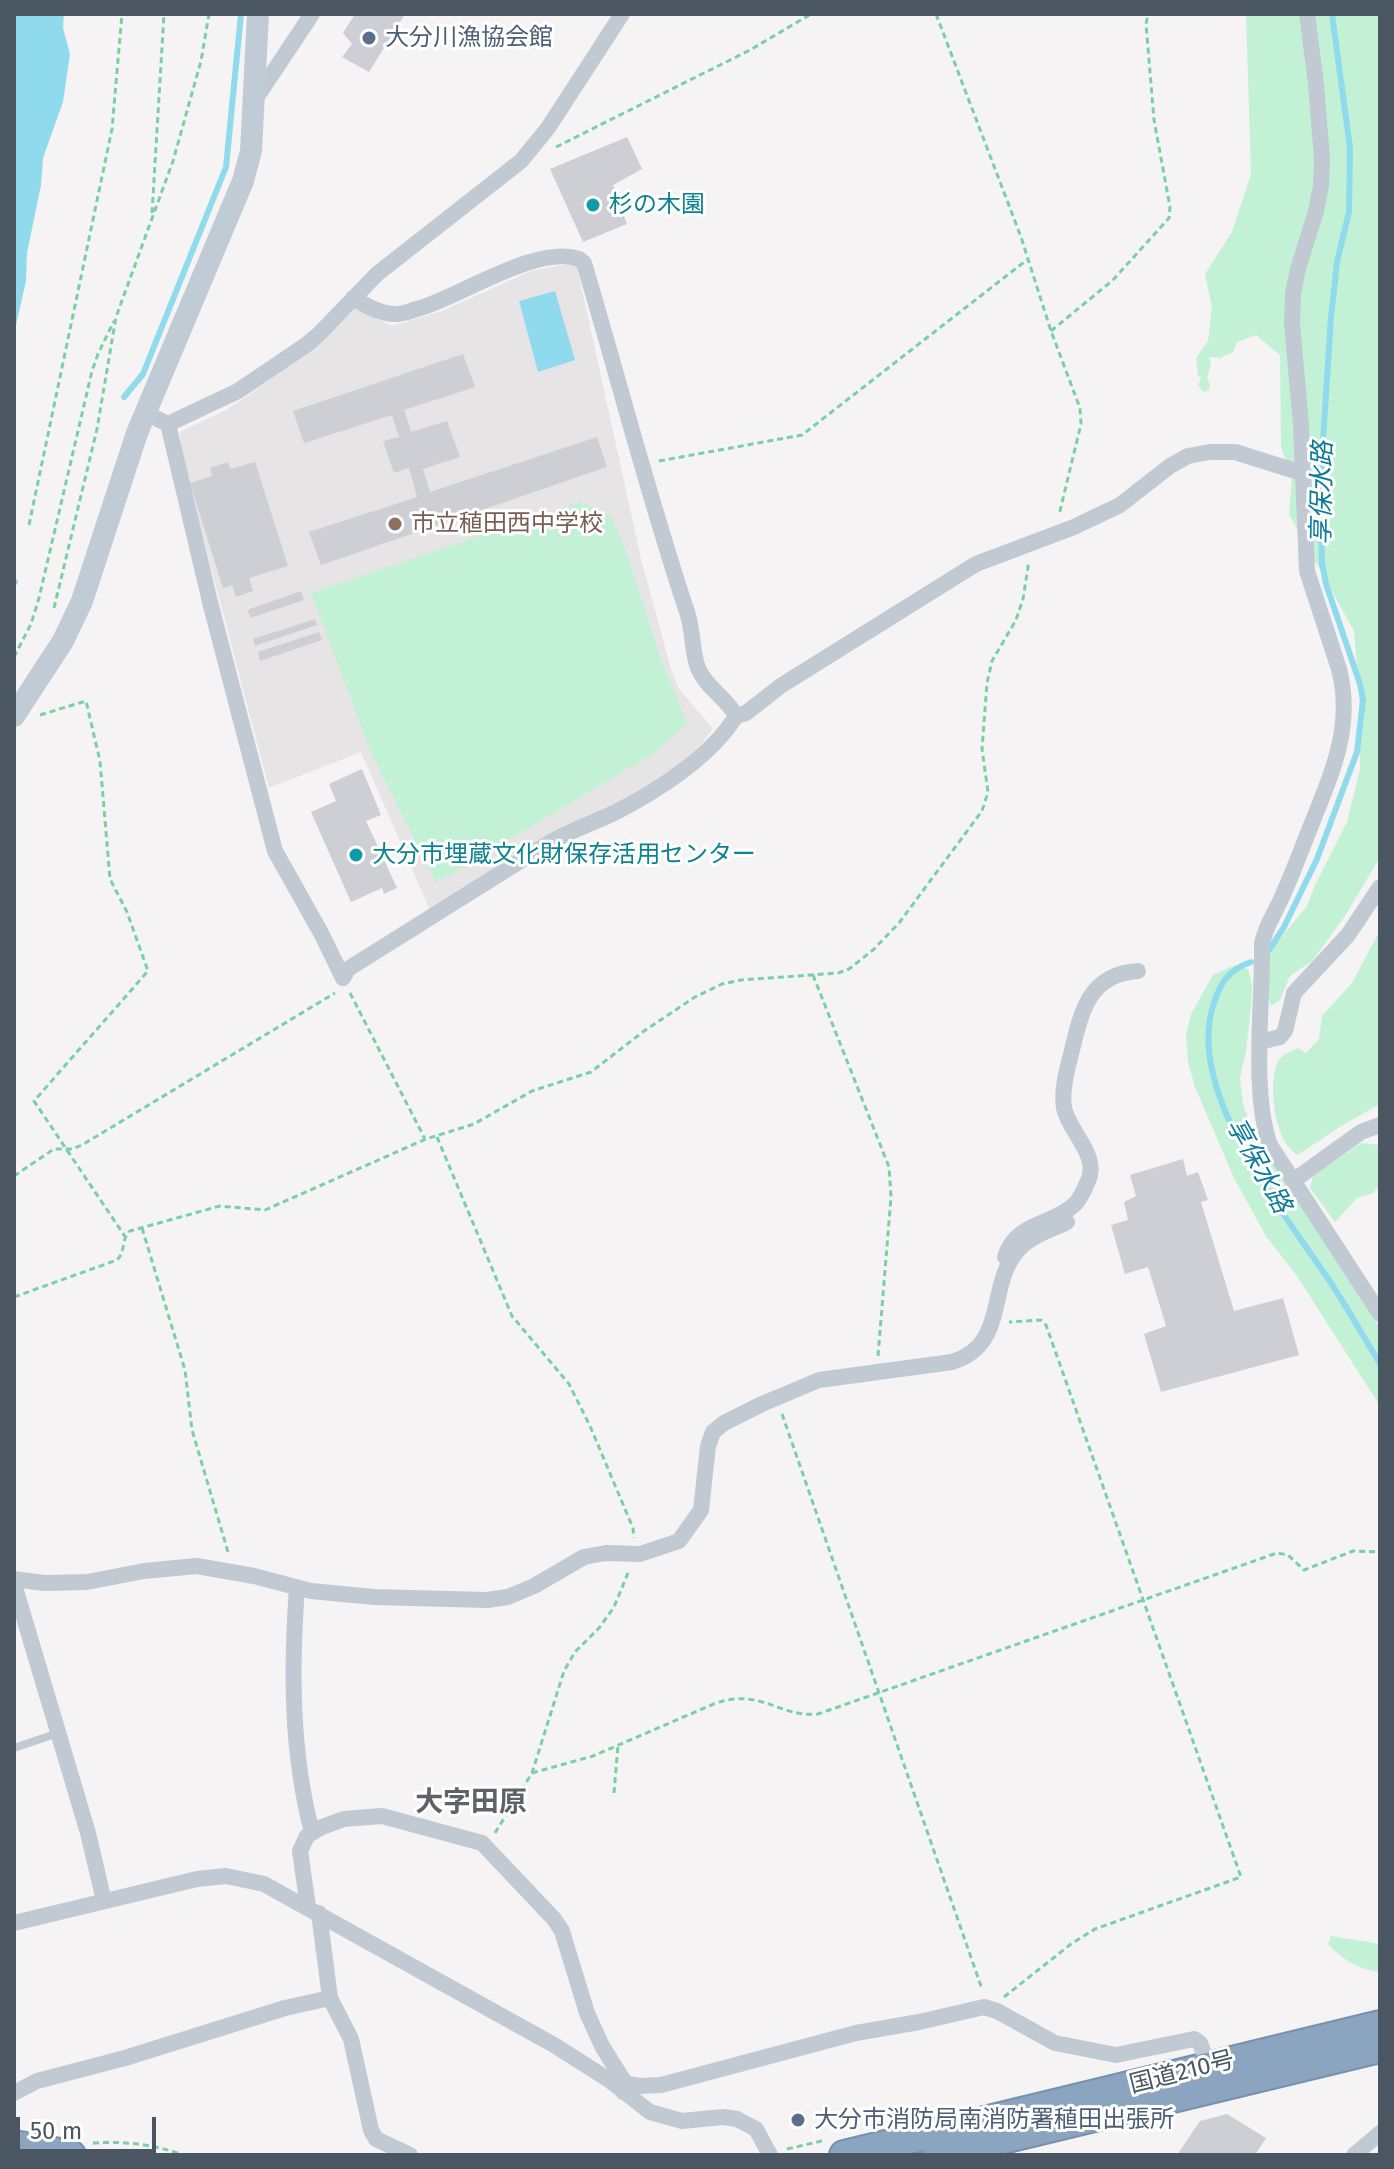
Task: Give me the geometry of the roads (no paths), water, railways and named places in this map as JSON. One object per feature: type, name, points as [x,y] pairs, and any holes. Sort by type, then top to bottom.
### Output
[{"type":"highway","name":"国道210号","points":[[844,2155],[1380,2025]]},
{"type":"highway","name":"国道210号","points":[[937,2155],[1380,2048]]},
{"type":"highway","points":[[14,2145],[77,2149]]},
{"type":"street","points":[[14,716],[58,650],[77,612],[132,446],[243,181],[251,151],[258,14]]},
{"type":"street","points":[[254,101],[312,14]]},
{"type":"street","points":[[168,424],[248,385],[318,335],[377,274],[521,161],[548,128],[622,14]]},
{"type":"street","points":[[1307,14],[1322,159],[1316,211],[1293,294],[1292,323],[1301,425],[1308,579],[1339,669],[1345,717],[1337,762],[1280,902],[1264,928],[1260,1042],[1263,1113],[1267,1137],[1380,1314]]},
{"type":"street","points":[[353,298],[374,309],[398,314],[445,299],[517,266],[564,256],[579,259],[588,278],[655,518],[692,629],[698,669],[736,716]]},
{"type":"street","points":[[145,413],[168,424]]},
{"type":"street","points":[[168,424],[211,606],[275,851],[343,978],[348,969],[570,830],[620,810],[695,763],[736,716],[746,713],[782,685],[976,564],[998,553],[1039,541],[1120,505],[1170,466],[1199,453],[1235,452],[1302,473]]},
{"type":"street","points":[[1260,1042],[1280,1037],[1285,1031],[1294,993],[1348,935],[1380,887]]},
{"type":"street","points":[[1004,1274],[1005,1258],[1014,1238],[1075,1203],[1089,1179],[1091,1165],[1064,1108],[1079,1017],[1085,1002],[1098,987],[1120,974],[1138,971]]},
{"type":"street","points":[[1293,1181],[1361,1132],[1380,1125]]},
{"type":"street","points":[[104,1901],[88,1833],[14,1581],[87,1582],[183,1566],[233,1572],[297,1588],[374,1597],[487,1600],[508,1597],[525,1590],[584,1557],[606,1553],[632,1555],[664,1548],[683,1537],[697,1519],[703,1504],[706,1456],[713,1432],[724,1423],[819,1380],[969,1357],[984,1341],[993,1322],[1008,1264],[1025,1243],[1067,1222]]},
{"type":"street","points":[[297,1588],[292,1658],[298,1768],[312,1832]]},
{"type":"street","points":[[410,2155],[373,2135],[351,2039],[330,1998],[300,1851],[304,1840],[312,1832],[348,1818],[382,1816],[486,1846],[562,1931],[587,2013],[624,2087]]},
{"type":"street","points":[[14,1923],[197,1879],[226,1876],[264,1884],[554,2045],[624,2087],[650,2112],[682,2121],[728,2117],[747,2122],[759,2133],[770,2155]]},
{"type":"street","points":[[14,2093],[37,2081],[330,1998]]},
{"type":"street","points":[[624,2087],[661,2085],[856,2033],[989,2008],[1055,2043],[1116,2055],[1194,2039],[1200,2043],[1209,2067]]},
{"type":"street","points":[[1354,2155],[1378,2142]]},
{"type":"lane","points":[[14,1748],[58,1733]]},
{"type":"water","points":[[14,14],[64,14],[63,28],[70,54],[63,102],[43,158],[41,185],[27,253],[26,281],[14,334]]},
{"type":"water","points":[[555,291],[575,360],[538,372],[519,301]]},
{"type":"waterway","points":[[124,397],[143,374],[226,167],[241,14]]},
{"type":"waterway","name":"享保水路","points":[[1269,950],[1284,927],[1317,859],[1357,752],[1363,700],[1322,563],[1320,487],[1331,317],[1337,262],[1349,212],[1350,148],[1332,14]]},
{"type":"waterway","name":"享保水路","points":[[1251,962],[1231,973],[1222,984],[1213,1006],[1208,1040],[1213,1076],[1244,1150],[1336,1290],[1380,1364]]},
{"type":"place","name":"大分川漁協会館","points":[[369,38]]},
{"type":"place","name":"杉の木園","points":[[593,205]]},
{"type":"place","name":"市立稙田西中学校","points":[[395,524]]},
{"type":"place","name":"大分市埋蔵文化財保存活用センター","points":[[356,855]]},
{"type":"place","name":"大分市消防局南消防署稙田出張所","points":[[798,2120]]},
{"type":"district","name":"大字田原","points":[[471,1803]]}]
